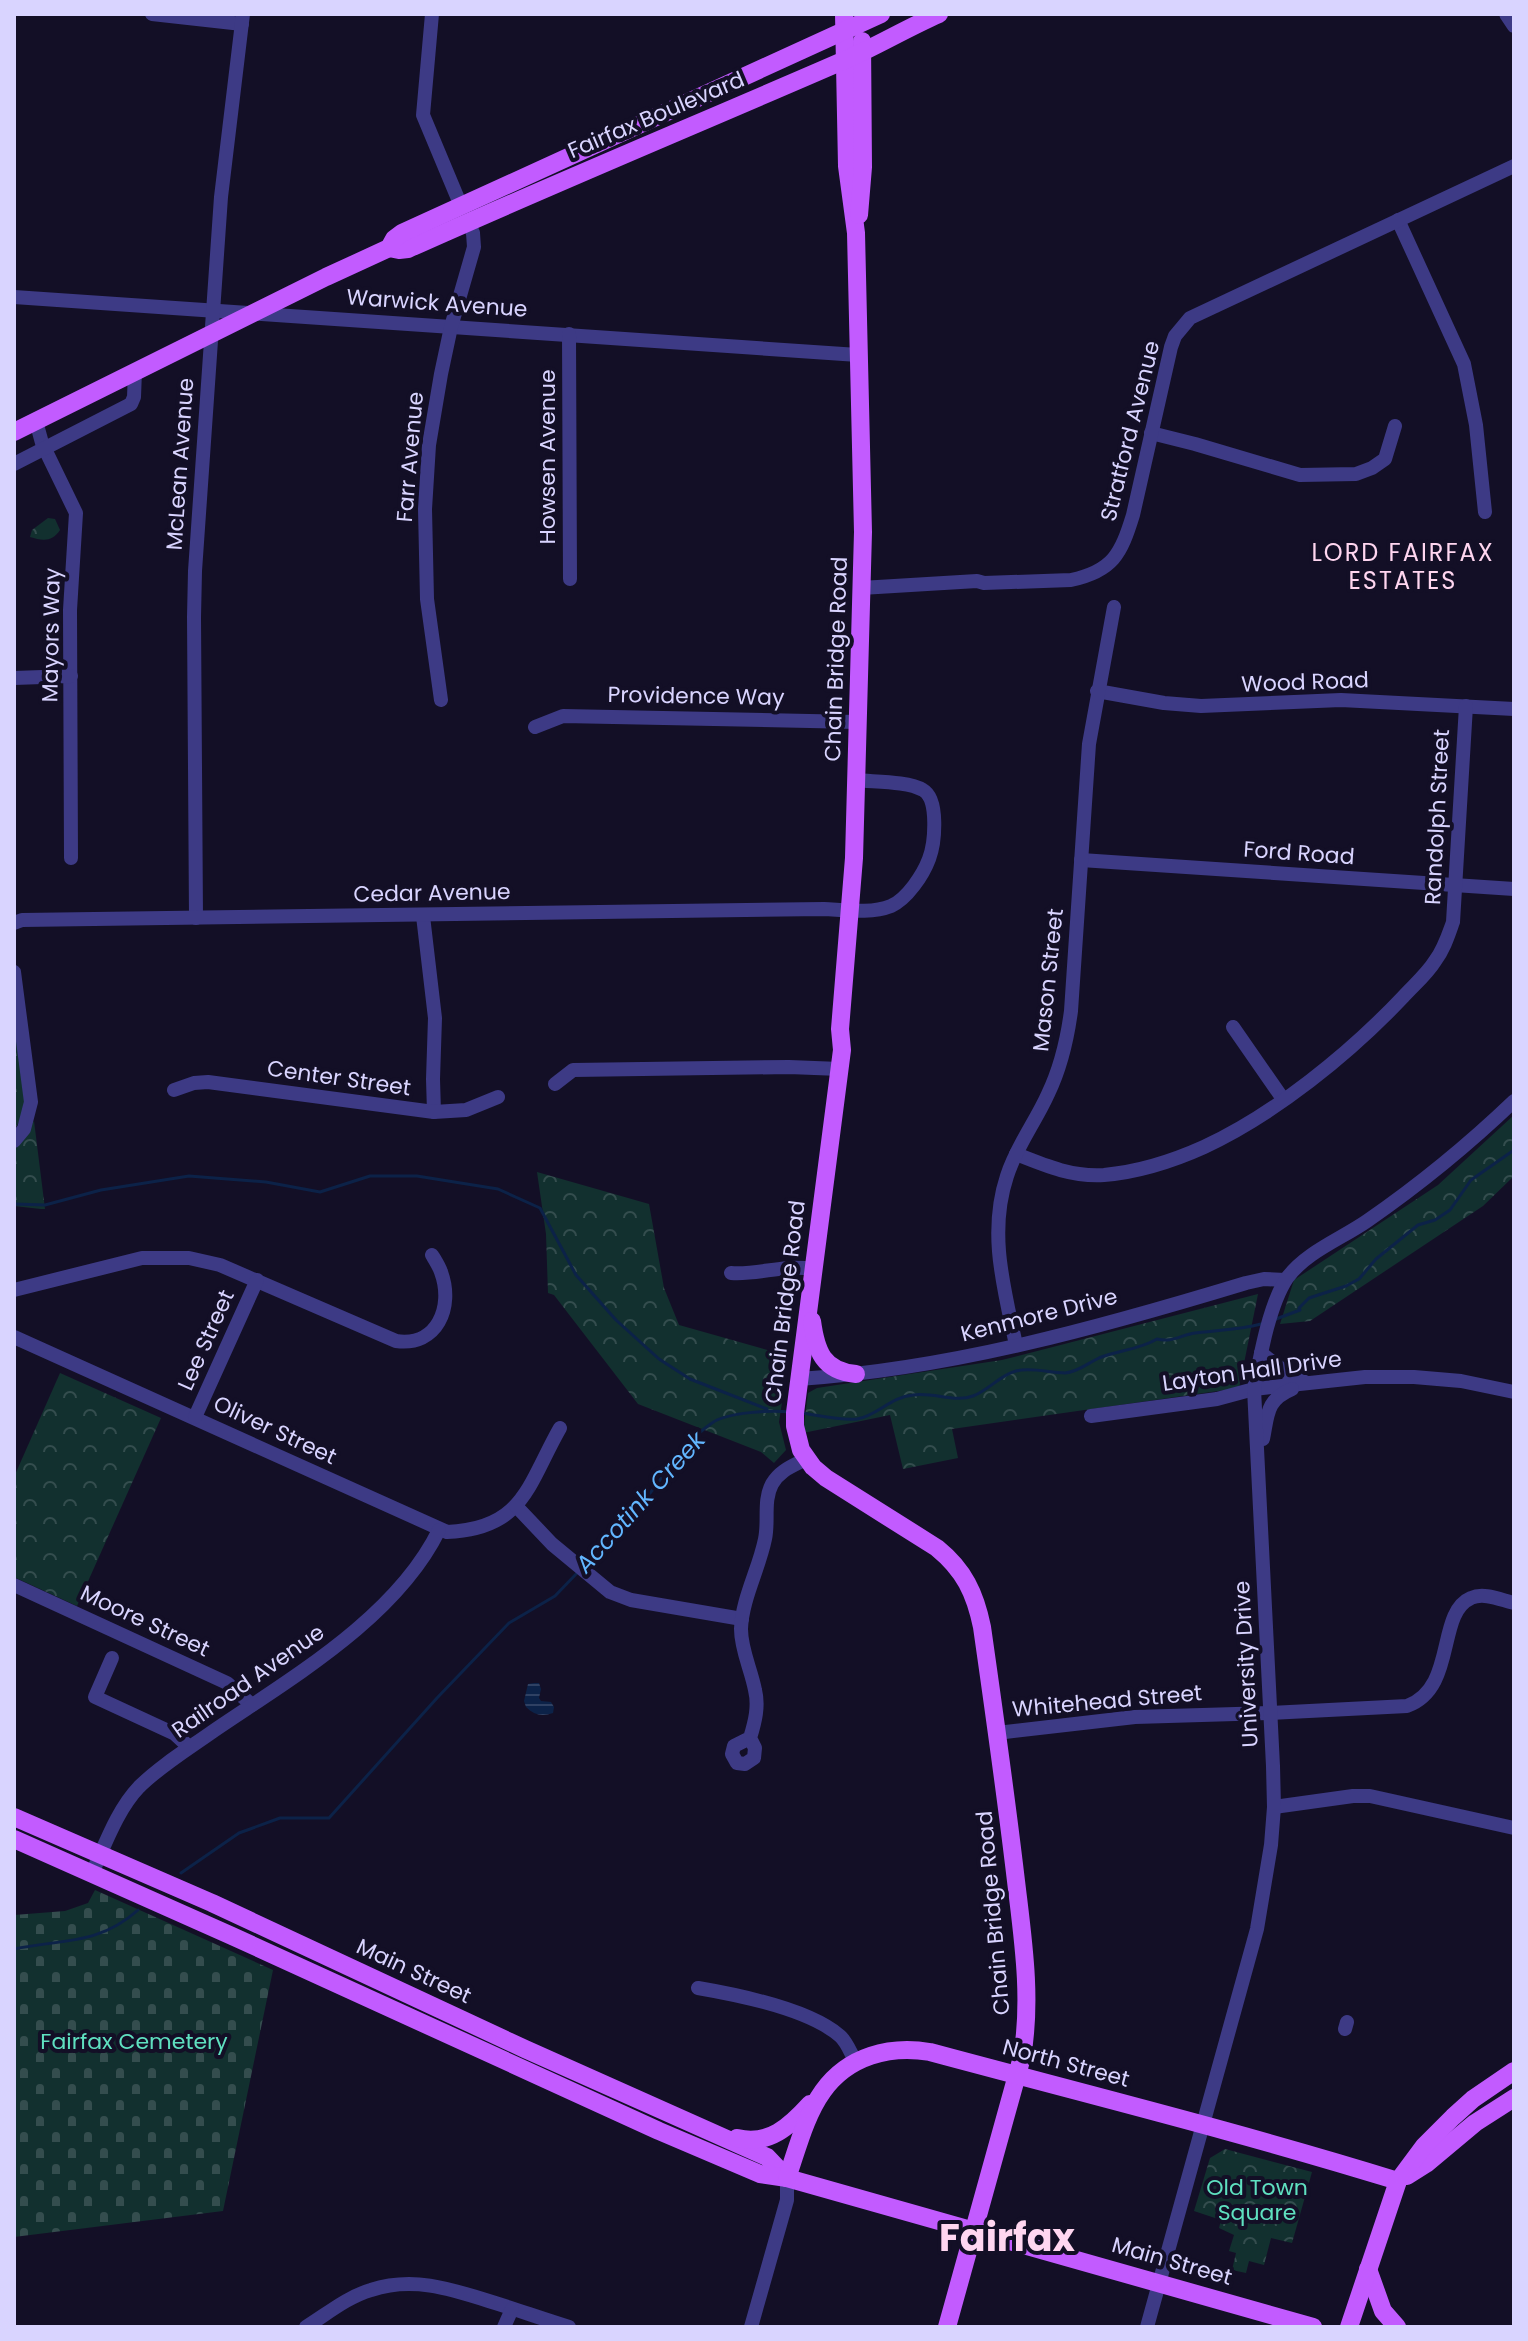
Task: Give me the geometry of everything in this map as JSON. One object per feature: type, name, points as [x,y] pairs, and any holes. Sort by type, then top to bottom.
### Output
[{"type":"main road","name":"Fairfax Boulevard","points":[[465,214],[844,23],[881,14]]},
{"type":"main road","name":"Fairfax Boulevard","points":[[14,432],[389,248],[402,233],[465,214],[844,60],[939,14]]},
{"type":"main road","name":"Chain Bridge Road","points":[[856,233],[863,178],[862,19]]},
{"type":"main road","name":"Chain Bridge Road","points":[[844,23],[847,166],[856,233],[863,455],[856,780],[851,910],[840,1029],[842,1050],[795,1426],[806,1459],[826,1478],[937,1548],[960,1569],[978,1607],[1011,1832],[1028,2022],[1022,2057],[947,2327]]},
{"type":"main road","points":[[809,1296],[812,1326],[820,1354],[834,1370],[856,1374]]},
{"type":"main road","name":"Main Street","points":[[14,1817],[212,1903],[767,2157],[787,2178]]},
{"type":"main road","name":"Main Street","points":[[14,1839],[760,2174],[787,2178],[1313,2327]]},
{"type":"main road","points":[[394,2011],[403,1992]]},
{"type":"main road","name":"North Street","points":[[787,2178],[811,2113],[823,2091],[856,2062],[899,2049],[930,2052],[1124,2103],[1292,2148],[1398,2181]]},
{"type":"main road","points":[[1349,2327],[1398,2181],[1424,2146],[1453,2117],[1514,2071]]},
{"type":"main road","points":[[711,2132],[746,2140],[776,2134],[795,2122],[823,2091]]},
{"type":"main road","points":[[1398,2181],[1426,2164],[1475,2123],[1514,2098]]},
{"type":"main road","points":[[1368,2269],[1383,2311],[1397,2327]]},
{"type":"street","points":[[152,14],[243,19]]},
{"type":"street","name":"Farr Avenue","points":[[432,14],[423,115],[473,233],[474,247],[451,327],[430,438],[425,509],[427,599],[441,700]]},
{"type":"street","points":[[1506,14],[1514,26]]},
{"type":"street","name":"McLean Avenue","points":[[196,918],[194,617],[221,197],[243,19]]},
{"type":"street","name":"Stratford Avenue","points":[[861,588],[977,581],[1063,580],[1085,577],[1100,570],[1115,558],[1126,540],[1171,347],[1175,336],[1190,318],[1514,166]]},
{"type":"street","points":[[1398,220],[1464,364],[1476,425],[1485,512]]},
{"type":"street","name":"Warwick Avenue","points":[[14,297],[858,355]]},
{"type":"street","name":"Howsen Avenue","points":[[569,334],[570,579]]},
{"type":"street","points":[[14,464],[131,404],[135,371]]},
{"type":"street","name":"Mayors Way","points":[[36,421],[44,449],[76,513],[70,610],[71,858]]},
{"type":"street","points":[[1151,433],[1300,475],[1356,474],[1385,459],[1395,426]]},
{"type":"street","name":"Mason Street","points":[[1016,1345],[999,1268],[997,1236],[1001,1196],[1016,1154],[1048,1096],[1066,1043],[1071,1011],[1089,744],[1114,607]]},
{"type":"street","points":[[14,678],[71,676]]},
{"type":"street","name":"Wood Road","points":[[1097,691],[1201,706],[1341,700],[1514,709]]},
{"type":"street","name":"Randolph Street","points":[[1016,1154],[1054,1169],[1077,1174],[1105,1175],[1173,1160],[1205,1147],[1263,1113],[1308,1082],[1356,1042],[1432,966],[1453,922],[1466,706]]},
{"type":"street","name":"Providence Way","points":[[535,727],[563,716],[857,722]]},
{"type":"street","name":"Cedar Avenue","points":[[14,923],[22,920],[878,910],[900,901],[929,859],[934,813],[932,800],[915,786],[856,780]]},
{"type":"street","name":"Ford Road","points":[[1081,860],[1514,889]]},
{"type":"street","points":[[423,916],[435,1018],[434,1112]]},
{"type":"street","points":[[14,972],[31,1102],[24,1129],[14,1141]]},
{"type":"street","points":[[1233,1027],[1283,1099]]},
{"type":"street","points":[[555,1084],[573,1070],[840,1069]]},
{"type":"street","name":"Center Street","points":[[174,1090],[208,1082],[434,1112],[466,1110],[498,1097]]},
{"type":"street","name":"University Drive","points":[[1147,2327],[1257,1929],[1270,1856],[1274,1807],[1254,1389],[1276,1302],[1285,1280],[1299,1264],[1416,1186],[1514,1101]]},
{"type":"street","points":[[14,1290],[142,1258],[160,1256],[204,1260],[396,1341],[417,1341],[436,1329],[444,1305],[442,1273],[432,1255]]},
{"type":"street","points":[[731,1273],[756,1273],[786,1267],[813,1269]]},
{"type":"street","name":"Kenmore Drive","points":[[798,1387],[1016,1345],[1246,1283],[1264,1279],[1285,1280]]},
{"type":"street","name":"Lee Street","points":[[195,1417],[257,1280]]},
{"type":"street","name":"Oliver Street","points":[[14,1337],[425,1521],[439,1530],[480,1529],[497,1521],[516,1506]]},
{"type":"street","points":[[1262,1349],[1288,1374],[1307,1383]]},
{"type":"street","name":"Layton Hall Drive","points":[[1091,1416],[1217,1399],[1254,1389],[1365,1377],[1461,1381],[1514,1392]]},
{"type":"street","points":[[1259,1464],[1269,1407],[1279,1395],[1307,1383]]},
{"type":"street","points":[[560,1428],[516,1506],[552,1544],[610,1592],[631,1600],[742,1619]]},
{"type":"street","points":[[750,1738],[755,1722],[756,1696],[742,1645],[742,1619],[765,1542],[767,1500],[772,1485],[784,1470],[806,1459]]},
{"type":"street","name":"Railroad Avenue","points":[[92,1873],[119,1817],[138,1789],[189,1747],[305,1670],[361,1625],[402,1584],[431,1546],[439,1530]]},
{"type":"street","name":"Moore Street","points":[[14,1585],[227,1683],[252,1705]]},
{"type":"street","name":"Whitehead Street","points":[[997,1733],[1135,1717],[1399,1707],[1417,1702],[1431,1689],[1455,1616],[1463,1605],[1471,1598],[1486,1596],[1514,1603]]},
{"type":"street","points":[[112,1658],[95,1697],[175,1734],[189,1747]]},
{"type":"street","points":[[1274,1807],[1370,1796],[1514,1828]]},
{"type":"street","points":[[698,1988],[746,1997],[818,2021],[842,2038],[856,2062]]},
{"type":"street","points":[[751,2327],[787,2200],[787,2178]]},
{"type":"street","points":[[306,2327],[368,2291],[397,2284],[422,2283],[448,2288],[569,2327]]},
{"type":"street","points":[[504,2327],[512,2309]]},
{"type":"green space","points":[[48,518],[55,519],[60,530],[57,534],[47,540],[30,537],[32,530]]},
{"type":"green space","points":[[14,1007],[25,1103],[14,1131]]},
{"type":"green space","points":[[1514,1115],[1514,1176],[1483,1206],[1310,1321],[1280,1324],[1294,1280],[1438,1185]]},
{"type":"green space","points":[[34,1121],[45,1209],[14,1206],[14,1151]]},
{"type":"green space","points":[[537,1172],[649,1204],[664,1288],[679,1325],[789,1356],[779,1422],[786,1450],[774,1463],[761,1452],[638,1404],[554,1295],[548,1293],[546,1234]]},
{"type":"green space","points":[[1258,1294],[1239,1388],[952,1429],[958,1458],[903,1469],[890,1415],[803,1433],[808,1393],[817,1388],[1002,1360]]},
{"type":"green space","points":[[60,1373],[161,1418],[77,1606],[14,1577],[14,1477]]},
{"type":"green space","name":"Fairfax Cemetery","points":[[95,1890],[273,1970],[223,2211],[14,2237],[14,1915],[65,1911],[88,1903]]},
{"type":"green space","name":"Old Town Square","points":[[1225,2149],[1312,2172],[1292,2243],[1271,2238],[1264,2265],[1249,2261],[1246,2273],[1232,2270],[1236,2253],[1229,2251],[1234,2235],[1219,2228],[1221,2220],[1194,2211],[1210,2158]]},
{"type":"water","points":[[539,1683],[539,1698],[551,1702],[553,1713],[538,1714],[526,1707],[524,1701],[528,1684]]},
{"type":"waterway","name":"Accotink Creek","points":[[1276,1319],[1300,1310],[1309,1298],[1359,1279],[1376,1259],[1418,1225],[1435,1220],[1450,1210],[1471,1180],[1514,1150]]},
{"type":"waterway","points":[[14,1204],[45,1205],[101,1190],[189,1176],[266,1182],[320,1192],[370,1176],[417,1176],[498,1189],[540,1208],[576,1275],[616,1320],[659,1359],[690,1379],[767,1409]]},
{"type":"waterway","name":"Accotink Creek","points":[[802,1413],[857,1419],[905,1396],[921,1394],[966,1398],[1016,1371],[1070,1372],[1099,1358],[1157,1339],[1261,1324]]},
{"type":"waterway","name":"Accotink Creek","points":[[584,1566],[639,1506],[684,1448],[712,1423],[739,1414],[790,1412]]},
{"type":"waterway","name":"Accotink Creek","points":[[181,1873],[239,1833],[280,1818],[329,1818],[509,1623],[555,1596],[579,1571]]},
{"type":"waterway","name":"Accotink Creek","points":[[14,1949],[94,1935],[138,1910]]},
{"type":"district","name":"LORD FAIRFAX ESTATES","points":[[1403,566]]},
{"type":"district","name":"Fairfax","points":[[1007,2237]]}]
